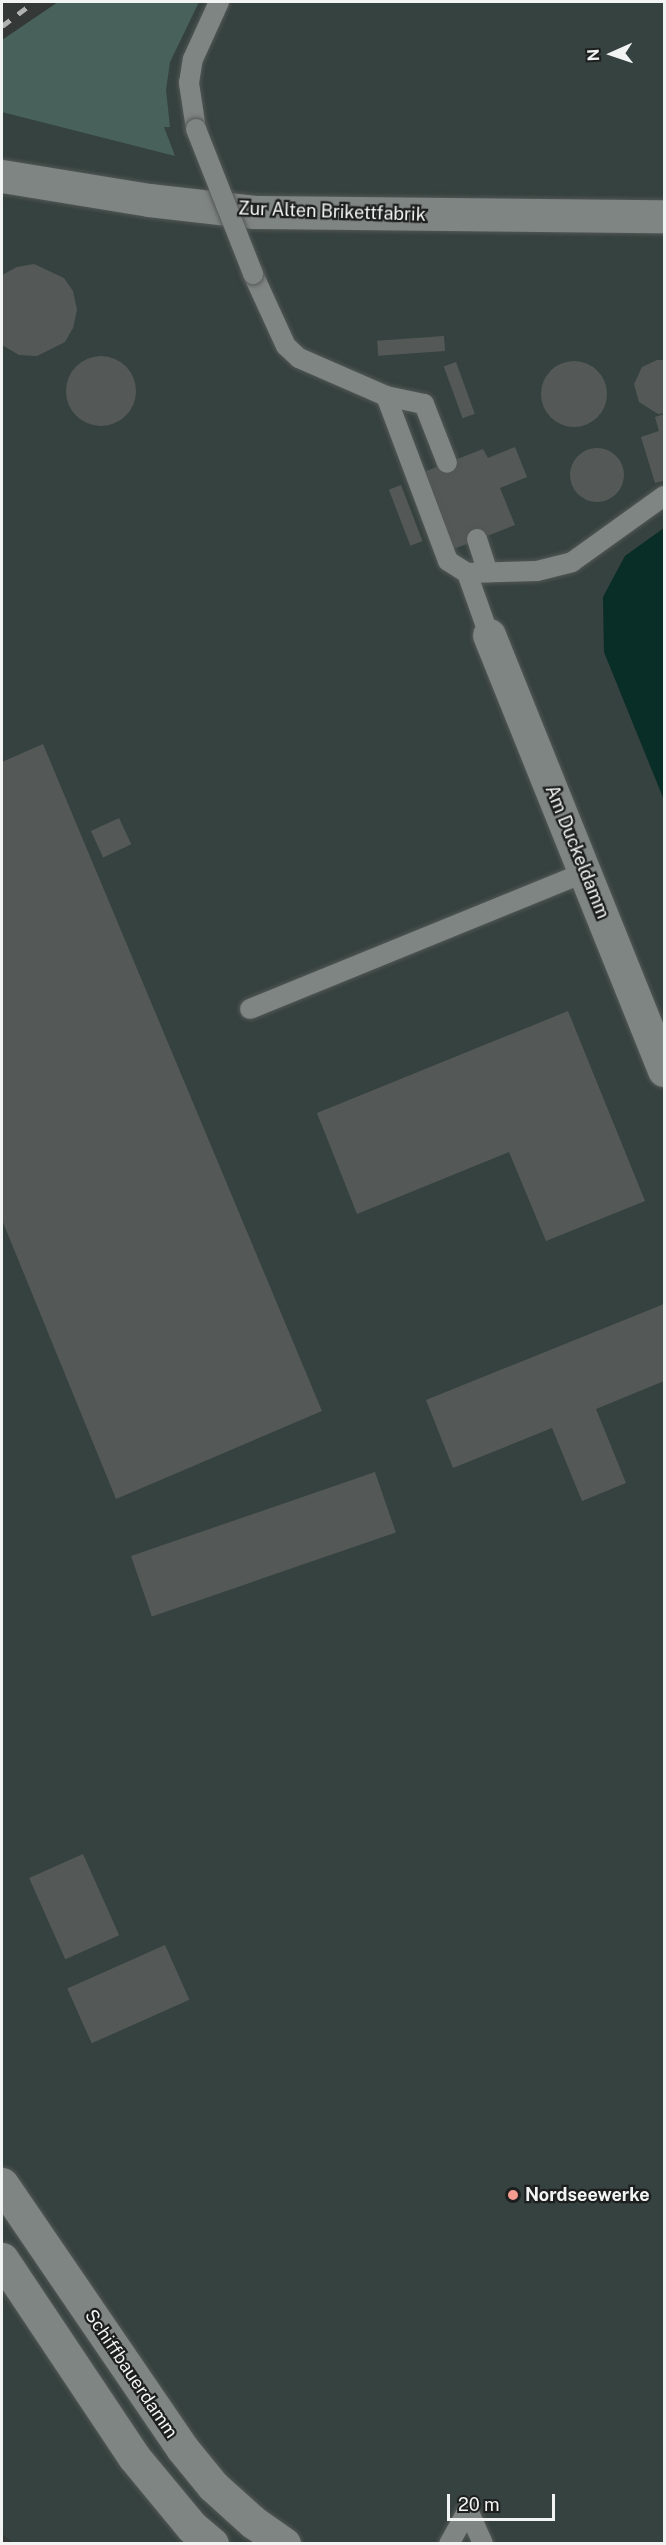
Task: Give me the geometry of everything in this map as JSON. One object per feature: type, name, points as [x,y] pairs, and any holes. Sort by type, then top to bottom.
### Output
[{"type":"street","name":"Zur Alten Brikettfabrik","points":[[2,176],[149,200],[254,212],[664,216]]},
{"type":"street","name":"Am Duckeldamm","points":[[489,635],[664,1070]]},
{"type":"street","name":"Schiffbauerdamm","points":[[2,2184],[182,2448],[213,2486],[253,2522],[284,2544]]},
{"type":"street","points":[[2,2259],[134,2457],[192,2527],[212,2544]]},
{"type":"lane","points":[[219,2],[193,59],[189,83],[196,129],[253,274],[286,346],[299,358],[386,396],[424,404],[447,463]]},
{"type":"lane","points":[[386,396],[448,561],[467,573],[537,571],[572,562],[664,495]]},
{"type":"lane","points":[[477,539],[488,572]]},
{"type":"lane","points":[[467,573],[489,635]]},
{"type":"lane","points":[[250,1010],[585,872]]},
{"type":"lane","points":[[448,2544],[468,2510],[483,2544]]},
{"type":"shaded area","points":[[58,2],[664,2],[664,528],[625,556],[603,597],[604,652],[664,800],[664,2543],[14,2544],[2,2534],[2,40]]},
{"type":"shaded area","points":[[58,2],[199,2],[170,62],[166,90],[170,127],[164,127],[175,156],[2,112],[2,40]]},
{"type":"shaded area","points":[[664,528],[664,800],[604,652],[603,597],[625,556]]},
{"type":"building","points":[[34,264],[64,278],[73,291],[77,310],[73,328],[65,342],[37,356],[19,355],[2,345],[2,275],[17,267]]},
{"type":"building","points":[[444,336],[445,351],[378,356],[377,341]]},
{"type":"building","points":[[94,356],[108,356],[121,361],[131,371],[136,391],[131,411],[121,421],[108,426],[94,426],[81,421],[71,411],[66,398],[66,384],[71,371],[81,361]]},
{"type":"building","points":[[657,360],[664,360],[664,413],[658,414],[639,402],[634,384],[642,367]]},
{"type":"building","points":[[574,361],[587,364],[597,371],[604,381],[607,394],[604,407],[597,417],[587,424],[574,427],[561,424],[551,417],[544,407],[541,394],[544,381],[551,371],[561,364]]},
{"type":"building","points":[[456,362],[475,414],[463,418],[444,366]]},
{"type":"building","points":[[664,414],[664,481],[655,483],[641,437],[659,431],[655,417]]},
{"type":"building","points":[[515,447],[527,477],[500,488],[515,525],[446,552],[416,475],[483,449],[488,458]]},
{"type":"building","points":[[592,448],[602,448],[612,452],[620,460],[624,475],[620,490],[612,498],[602,502],[592,502],[582,498],[574,490],[570,480],[570,470],[574,460],[582,452]]},
{"type":"building","points":[[401,485],[423,541],[410,546],[389,490]]},
{"type":"building","points":[[43,744],[322,1411],[116,1499],[2,1220],[2,762]]},
{"type":"building","points":[[119,818],[131,844],[103,857],[91,831]]},
{"type":"building","points":[[568,1011],[645,1201],[546,1241],[509,1152],[357,1214],[317,1113]]},
{"type":"building","points":[[664,1304],[664,1381],[596,1409],[626,1483],[582,1501],[552,1428],[453,1468],[426,1400]]},
{"type":"building","points":[[375,1472],[396,1533],[152,1617],[131,1556]]},
{"type":"building","points":[[83,1854],[119,1935],[65,1959],[29,1878]]},
{"type":"building","points":[[165,1945],[189,2000],[92,2043],[67,1989]]},
{"type":"railway","points":[[2,26],[34,2]]},
{"type":"place","name":"Nordseewerke","points":[[513,2195]]}]
